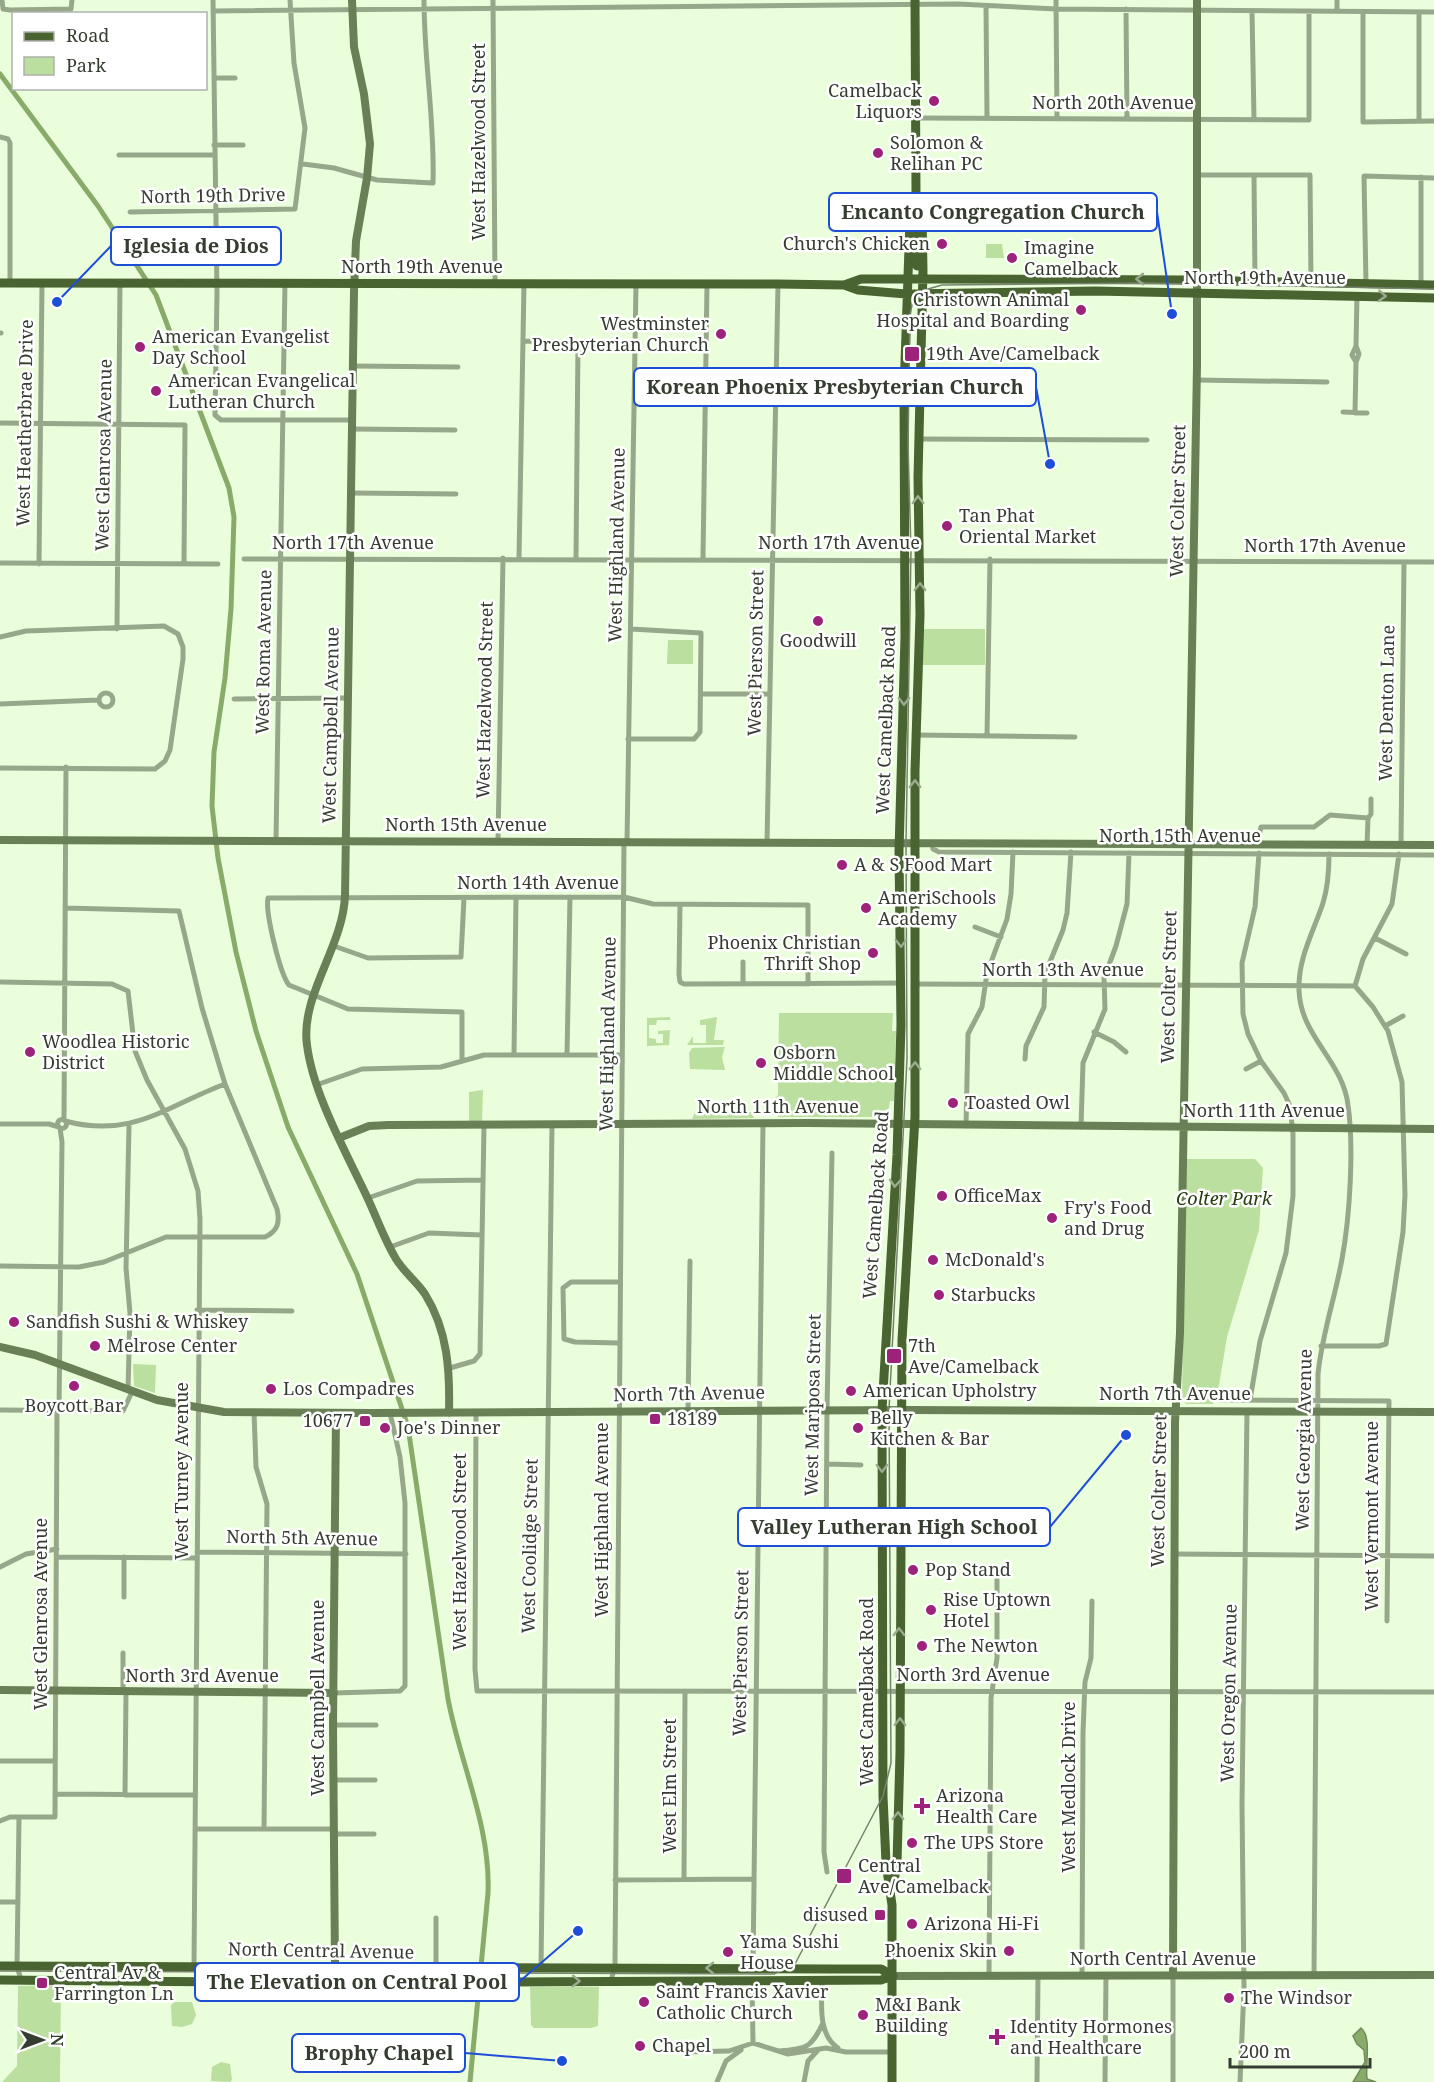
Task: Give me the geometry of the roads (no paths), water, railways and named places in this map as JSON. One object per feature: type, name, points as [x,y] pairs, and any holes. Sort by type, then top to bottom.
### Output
[{"type":"main road","name":"West Camelback Road","points":[[892,2082],[892,1895],[885,1839],[882,1410],[898,1124],[902,983],[899,842],[905,637],[906,281],[910,219],[916,193],[915,3]]},
{"type":"main road","name":"West Camelback Road","points":[[892,1895],[897,1856],[903,1299],[914,1125],[915,735],[920,559],[919,438],[923,284],[922,215],[916,193]]},
{"type":"main road","points":[[910,219],[915,226],[923,284]]},
{"type":"main road","name":"North 19th Avenue","points":[[844,285],[861,279],[923,284],[1198,295],[1357,295],[1434,298]]},
{"type":"main road","name":"North 19th Avenue","points":[[0,283],[707,283],[844,285],[858,290],[906,294],[923,284],[1198,280],[1434,285]]},
{"type":"main road","points":[[885,1839],[891,1852],[897,1856]]},
{"type":"main road","name":"North Central Avenue","points":[[0,1966],[753,1968],[881,1970],[893,1976]]},
{"type":"main road","name":"North Central Avenue","points":[[0,1980],[338,1983],[471,1980],[611,1982],[881,1980],[893,1976]]},
{"type":"street","points":[[2,0],[3,9],[71,9],[72,0]]},
{"type":"street","points":[[213,0],[216,418],[455,430]]},
{"type":"street","points":[[290,0],[294,63],[305,128],[303,164],[334,168],[368,178],[433,183],[433,132],[424,48],[424,0]]},
{"type":"street","name":"West Campbell Avenue","points":[[352,0],[354,47],[369,128],[368,178],[356,241],[354,283],[345,896],[343,918],[309,1014],[306,1035],[318,1084],[339,1138],[390,1247],[433,1309],[447,1348],[450,1368],[449,1413]]},
{"type":"street","name":"West Hazelwood Street","points":[[493,0],[495,284]]},
{"type":"street","points":[[564,0],[564,7]]},
{"type":"street","points":[[634,0],[634,7]]},
{"type":"street","points":[[1056,0],[1057,119]]},
{"type":"street","name":"West Colter Street","points":[[1173,1975],[1176,1410],[1197,380],[1197,0]]},
{"type":"street","points":[[1337,0],[1337,11]]},
{"type":"street","points":[[213,11],[634,7],[706,3],[915,3],[1056,9],[1434,12]]},
{"type":"street","points":[[986,6],[987,117]]},
{"type":"street","points":[[1126,9],[1127,119]]},
{"type":"street","points":[[1252,11],[1254,119]]},
{"type":"street","name":"North 20th Avenue","points":[[917,118],[1309,120],[1309,12]]},
{"type":"street","points":[[1363,12],[1364,122],[1434,121]]},
{"type":"street","points":[[1419,12],[1419,121]]},
{"type":"street","points":[[214,78],[235,78]]},
{"type":"street","points":[[0,137],[8,139],[10,282]]},
{"type":"street","points":[[214,146],[243,145]]},
{"type":"street","points":[[119,155],[214,154]]},
{"type":"street","name":"North 19th Drive","points":[[130,212],[295,210],[303,164]]},
{"type":"street","points":[[1197,175],[1310,175],[1311,283]]},
{"type":"street","points":[[1254,175],[1255,281]]},
{"type":"street","points":[[1366,284],[1365,176],[1434,178]]},
{"type":"street","points":[[1421,177],[1421,285]]},
{"type":"street","name":"West Heatherbrae Drive","points":[[39,564],[42,282]]},
{"type":"street","name":"West Glenrosa Avenue","points":[[117,629],[120,282]]},
{"type":"street","name":"West Roma Avenue","points":[[276,841],[285,283]]},
{"type":"street","points":[[703,558],[707,283]]},
{"type":"street","points":[[519,558],[524,284]]},
{"type":"street","name":"West Highland Avenue","points":[[611,1982],[615,1968],[617,1412],[636,284]]},
{"type":"street","name":"West Pierson Street","points":[[767,842],[778,284]]},
{"type":"street","points":[[1355,413],[1356,362],[1352,355],[1356,346],[1357,295]]},
{"type":"street","points":[[523,341],[578,343],[576,558]]},
{"type":"street","points":[[352,366],[458,367]]},
{"type":"street","points":[[1197,380],[1327,382]]},
{"type":"street","points":[[1343,412],[1366,413]]},
{"type":"street","points":[[0,423],[185,425],[184,564]]},
{"type":"street","points":[[919,438],[1147,440]]},
{"type":"street","points":[[351,493],[456,494]]},
{"type":"street","name":"North 17th Avenue","points":[[244,558],[904,558],[1434,562]]},
{"type":"street","name":"West Hazelwood Street","points":[[498,842],[503,558]]},
{"type":"street","points":[[987,736],[990,559]]},
{"type":"street","name":"West Denton Lane","points":[[1400,850],[1404,562]]},
{"type":"street","points":[[0,563],[218,564]]},
{"type":"street","points":[[0,637],[26,631],[164,626],[173,630],[180,639],[183,659],[170,750],[161,765],[149,770],[66,767],[0,768]]},
{"type":"street","points":[[628,739],[698,738],[700,694],[700,633],[631,629]]},
{"type":"street","points":[[700,694],[770,694]]},
{"type":"street","points":[[234,699],[347,698]]},
{"type":"street","points":[[0,704],[98,700]]},
{"type":"street","points":[[915,735],[1075,737]]},
{"type":"street","name":"West Glenrosa Avenue","points":[[19,1816],[55,1817],[66,767]]},
{"type":"street","points":[[1367,845],[1371,799]]},
{"type":"street","points":[[1250,1400],[1260,1341],[1283,1268],[1291,1225],[1293,1128],[1287,1098],[1261,1061],[1248,1034],[1241,986],[1242,963],[1257,891],[1261,827],[1314,827],[1330,816],[1368,818]]},
{"type":"street","name":"North 15th Avenue","points":[[0,840],[932,842],[1013,852],[1129,853],[1188,848]]},
{"type":"street","name":"North 15th Avenue","points":[[982,847],[1258,849],[1367,845],[1434,855]]},
{"type":"street","name":"North 15th Avenue","points":[[1258,849],[1329,854],[1400,850],[1434,845]]},
{"type":"street","points":[[1321,1346],[1379,1347],[1386,1344],[1402,1250],[1405,1195],[1400,1069],[1385,1026],[1355,986],[1363,959],[1392,904],[1400,850]]},
{"type":"street","points":[[966,1126],[968,1039],[970,1028],[982,1008],[985,984],[1002,937],[1011,894],[1013,852]]},
{"type":"street","points":[[1025,1059],[1026,1046],[1044,1007],[1045,974],[1063,930],[1067,913],[1071,852]]},
{"type":"street","points":[[1081,1127],[1082,1074],[1086,1053],[1105,1009],[1104,978],[1125,916],[1129,853]]},
{"type":"street","name":"West Georgia Avenue","points":[[1314,1976],[1317,1400],[1321,1346],[1346,1233],[1349,1128],[1344,1087],[1334,1064],[1308,1027],[1300,1002],[1299,986],[1304,948],[1327,886],[1329,854]]},
{"type":"street","name":"North 14th Avenue","points":[[315,996],[296,989],[284,978],[266,896],[624,897],[653,904],[808,905],[808,984]]},
{"type":"street","points":[[514,1055],[516,897]]},
{"type":"street","points":[[567,1055],[570,897]]},
{"type":"street","points":[[334,946],[368,958],[461,957],[464,898]]},
{"type":"street","points":[[680,905],[680,982],[684,984],[902,983]]},
{"type":"street","points":[[0,1266],[60,1267],[104,1262],[166,1237],[265,1237],[276,1229],[279,1220],[277,1209],[225,1084],[202,1008],[179,911],[66,908]]},
{"type":"street","points":[[975,927],[1002,937]]},
{"type":"street","points":[[1375,938],[1406,954]]},
{"type":"street","points":[[743,962],[743,984]]},
{"type":"street","points":[[0,982],[65,983]]},
{"type":"street","name":"West Turney Avenue","points":[[65,983],[112,984],[128,991],[135,1051],[190,1163],[198,1191],[200,1236],[197,1310],[194,1967]]},
{"type":"street","name":"North 13th Avenue","points":[[914,984],[1355,986]]},
{"type":"street","points":[[315,996],[348,1009],[462,1012],[462,1059]]},
{"type":"street","points":[[1385,1026],[1403,1016]]},
{"type":"street","points":[[1094,1032],[1114,1042],[1126,1052]]},
{"type":"street","points":[[318,1084],[362,1069],[441,1067],[462,1059],[484,1055],[622,1055]]},
{"type":"street","points":[[1246,1070],[1261,1061]]},
{"type":"street","points":[[0,1124],[129,1125],[143,1122],[225,1084]]},
{"type":"street","name":"West Pierson Street","points":[[753,1968],[763,1123]]},
{"type":"street","name":"North 11th Avenue","points":[[339,1138],[378,1125],[763,1123],[1434,1129]]},
{"type":"street","points":[[0,1410],[123,1411],[130,1392],[127,1252],[129,1125]]},
{"type":"street","name":"West Coolidge Street","points":[[541,1968],[552,1125]]},
{"type":"street","points":[[450,1368],[474,1361],[480,1354],[484,1126]]},
{"type":"street","name":"West Mariposa Street","points":[[828,1872],[824,1852],[827,1410],[832,1153]]},
{"type":"street","points":[[368,1198],[417,1181],[483,1180]]},
{"type":"street","points":[[390,1247],[429,1233],[482,1235]]},
{"type":"street","points":[[688,1411],[690,1261]]},
{"type":"street","points":[[619,1343],[567,1341],[563,1335],[563,1288],[571,1282],[620,1282]]},
{"type":"street","points":[[197,1310],[292,1311]]},
{"type":"street","name":"North 7th Avenue","points":[[0,1347],[60,1363],[130,1392],[197,1409],[254,1412],[476,1413],[758,1410],[1434,1412]]},
{"type":"street","name":"North 7th Avenue","points":[[1219,1400],[1388,1401],[1390,1404],[1388,1412]]},
{"type":"street","name":"West Oregon Avenue","points":[[1240,2082],[1244,2023],[1242,1806],[1247,1411]]},
{"type":"street","points":[[254,1412],[256,1467],[267,1503],[264,1829]]},
{"type":"street","name":"West Vermont Avenue","points":[[1387,1621],[1388,1412]]},
{"type":"street","name":"West Campbell Avenue","points":[[336,1413],[333,1725],[335,1966],[338,1983]]},
{"type":"street","points":[[393,1413],[404,1484],[406,1554]]},
{"type":"street","name":"West Hazelwood Street","points":[[476,1413],[477,1692]]},
{"type":"street","points":[[827,1464],[861,1465]]},
{"type":"street","points":[[0,1567],[26,1554],[57,1549]]},
{"type":"street","name":"North 5th Avenue","points":[[57,1557],[267,1553],[406,1554]]},
{"type":"street","name":"North 3rd Avenue","points":[[0,1690],[333,1693],[403,1690],[405,1686],[406,1554]]},
{"type":"street","points":[[1174,1554],[1434,1556]]},
{"type":"street","points":[[124,1557],[124,1597]]},
{"type":"street","points":[[989,1975],[992,1690],[997,1658],[997,1580]]},
{"type":"street","name":"West Medlock Drive","points":[[1082,1975],[1084,1692],[1091,1658],[1092,1601]]},
{"type":"street","points":[[123,1653],[125,1795]]},
{"type":"street","name":"North 3rd Avenue","points":[[477,1692],[685,1693],[992,1690],[1434,1692]]},
{"type":"street","name":"West Elm Street","points":[[684,1879],[685,1693]]},
{"type":"street","points":[[333,1725],[376,1725]]},
{"type":"street","points":[[0,1761],[55,1761]]},
{"type":"street","points":[[334,1780],[375,1780]]},
{"type":"street","points":[[55,1794],[195,1795]]},
{"type":"street","points":[[0,1821],[19,1816],[17,1966],[21,1979]]},
{"type":"street","points":[[195,1829],[264,1829],[374,1834]]},
{"type":"street","points":[[615,1880],[754,1879]]},
{"type":"street","points":[[0,1902],[18,1902]]},
{"type":"street","points":[[436,1917],[436,1968]]},
{"type":"street","points":[[1037,2082],[1038,1975]]},
{"type":"street","points":[[1105,2082],[1106,1975]]},
{"type":"street","points":[[1173,1975],[1173,2082]]},
{"type":"street","name":"North Central Avenue","points":[[893,1976],[1434,1975]]},
{"type":"street","points":[[822,1980],[823,2022],[831,2044]]},
{"type":"street","points":[[750,2044],[752,1981]]},
{"type":"street","points":[[774,2051],[799,2050],[814,2041],[823,2022]]},
{"type":"street","points":[[814,2041],[831,2044],[842,2051]]},
{"type":"street","points":[[683,2052],[723,2052],[750,2044],[794,2054],[822,2048],[842,2051],[892,2052]]},
{"type":"street","points":[[717,2082],[726,2061],[750,2044]]},
{"type":"street","points":[[804,2080],[811,2056],[822,2048]]},
{"type":"waterway","points":[[0,74],[98,206],[156,295],[229,488],[234,517],[231,609],[225,678],[214,752],[212,806],[218,858],[236,952],[256,1031],[288,1127],[357,1274],[408,1427],[448,1699],[480,1819],[488,1868],[488,1893],[470,2082]]},
{"type":"tram line","points":[[0,1971],[774,1974],[795,1964],[883,1796],[891,1763],[889,1410],[907,1059],[906,842],[911,551],[908,445],[910,314],[913,301],[921,291],[942,285],[1144,283],[1434,289]]},
{"type":"place","name":"Camelback Liquors","points":[[934,101]]},
{"type":"place","name":"Solomon & Relihan PC","points":[[878,153]]},
{"type":"place","name":"Church's Chicken","points":[[942,244]]},
{"type":"place","name":"Imagine Camelback","points":[[1012,258]]},
{"type":"place","name":"Iglesia de Dios","points":[[57,302]]},
{"type":"place","name":"Christown Animal Hospital and Boarding","points":[[1081,310]]},
{"type":"place","name":"Encanto Congregation Church","points":[[1172,314]]},
{"type":"place","name":"Westminster Presbyterian Church","points":[[721,334]]},
{"type":"place","name":"American Evangelist Day School","points":[[140,347]]},
{"type":"place","name":"19th Ave/Camelback","points":[[912,354]]},
{"type":"place","name":"American Evangelical Lutheran Church","points":[[156,391]]},
{"type":"place","name":"Korean Phoenix Presbyterian Church","points":[[1050,464]]},
{"type":"place","name":"Tan Phat Oriental Market","points":[[947,526]]},
{"type":"place","name":"Goodwill","points":[[818,621]]},
{"type":"place","name":"A & S Food Mart","points":[[842,865]]},
{"type":"place","name":"AmeriSchools Academy","points":[[866,908]]},
{"type":"place","name":"Phoenix Christian Thrift Shop","points":[[873,953]]},
{"type":"place","name":"Woodlea Historic District","points":[[30,1052]]},
{"type":"place","name":"Osborn Middle School","points":[[761,1063]]},
{"type":"place","name":"Toasted Owl","points":[[953,1103]]},
{"type":"place","name":"OfficeMax","points":[[942,1196]]},
{"type":"place","name":"Fry's Food and Drug","points":[[1052,1218]]},
{"type":"place","name":"McDonald's","points":[[933,1260]]},
{"type":"place","name":"Starbucks","points":[[939,1295]]},
{"type":"place","name":"Sandfish Sushi & Whiskey","points":[[14,1322]]},
{"type":"place","name":"Melrose Center","points":[[95,1346]]},
{"type":"place","name":"7th Ave/Camelback","points":[[894,1356]]},
{"type":"place","name":"Boycott Bar","points":[[74,1386]]},
{"type":"place","name":"Los Compadres","points":[[271,1389]]},
{"type":"place","name":"American Upholstry","points":[[851,1391]]},
{"type":"place","name":"18189","points":[[655,1419]]},
{"type":"place","name":"10677","points":[[365,1421]]},
{"type":"place","name":"Joe's Dinner","points":[[385,1428]]},
{"type":"place","name":"Belly Kitchen & Bar","points":[[858,1428]]},
{"type":"place","name":"Valley Lutheran High School","points":[[1126,1435]]},
{"type":"place","name":"Pop Stand","points":[[913,1570]]},
{"type":"place","name":"Rise Uptown Hotel","points":[[931,1610]]},
{"type":"place","name":"The Newton","points":[[922,1646]]},
{"type":"place","name":"Arizona Health Care","points":[[922,1806]]},
{"type":"place","name":"The UPS Store","points":[[912,1843]]},
{"type":"place","name":"Central Ave/Camelback","points":[[844,1876]]},
{"type":"place","name":"disused","points":[[880,1915]]},
{"type":"place","name":"Arizona Hi-Fi","points":[[912,1924]]},
{"type":"place","name":"The Elevation on Central Pool","points":[[578,1931]]},
{"type":"place","name":"Phoenix Skin","points":[[1009,1951]]},
{"type":"place","name":"Yama Sushi House","points":[[728,1952]]},
{"type":"place","name":"Central Av & Farrington Ln","points":[[42,1983]]},
{"type":"place","name":"The Windsor","points":[[1229,1998]]},
{"type":"place","name":"Saint Francis Xavier Catholic Church","points":[[644,2002]]},
{"type":"place","name":"M&I Bank Building","points":[[863,2015]]},
{"type":"place","name":"Identity Hormones and Healthcare","points":[[997,2037]]},
{"type":"place","name":"Chapel","points":[[640,2046]]},
{"type":"place","name":"Brophy Chapel","points":[[562,2061]]},
{"type":"park label","name":"Colter Park","points":[[1224,1199]]}]
